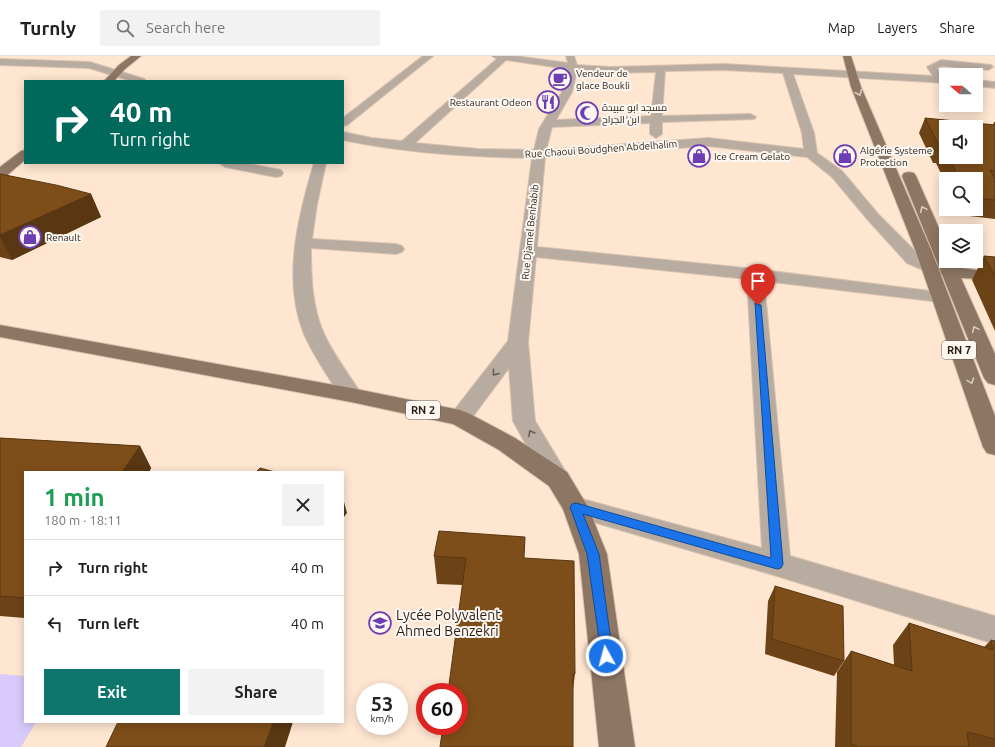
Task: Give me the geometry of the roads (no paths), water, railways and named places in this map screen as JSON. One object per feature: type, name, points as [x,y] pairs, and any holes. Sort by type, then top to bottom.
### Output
[{"type":"main road","points":[[110,80],[122,67],[137,56]]},
{"type":"main road","name":"RN 7","points":[[847,56],[859,75],[900,157],[939,253]]},
{"type":"main road","name":"RN 7","points":[[859,56],[859,75],[939,253]]},
{"type":"main road","points":[[6,152],[24,146]]},
{"type":"main road","points":[[1,172],[24,155]]},
{"type":"main road","points":[[983,265],[995,267]]},
{"type":"main road","name":"RN 7","points":[[942,268],[940,297],[995,447]]},
{"type":"main road","name":"RN 7","points":[[946,268],[993,367]]},
{"type":"main road","points":[[960,268],[976,275],[995,275]]},
{"type":"main road","name":"RN 2","points":[[0,331],[351,395],[460,418],[507,444],[558,479],[576,507],[593,554],[617,747]]},
{"type":"street","points":[[344,122],[429,56]]},
{"type":"street","points":[[405,145],[500,57],[571,62],[610,70],[724,67],[765,69],[785,65],[859,75],[939,80]]},
{"type":"street","points":[[571,62],[600,59]]},
{"type":"street","points":[[0,62],[90,65],[138,80]]},
{"type":"street","name":"Rue Djamel Benhabib","points":[[558,479],[524,421],[518,342],[539,154],[544,129],[549,124],[567,92],[571,62]]},
{"type":"street","points":[[939,76],[932,67],[941,63],[988,67]]},
{"type":"street","points":[[785,65],[808,133],[811,154],[837,174],[873,217],[913,259],[939,260]]},
{"type":"street","points":[[661,68],[656,119],[656,138],[662,145]]},
{"type":"street","points":[[983,84],[995,85]]},
{"type":"street","points":[[549,124],[656,119],[750,117]]},
{"type":"street","name":"Rue Chaoui Boudghen Abdelhalim","points":[[344,136],[478,153],[539,154],[708,142],[811,154]]},
{"type":"street","points":[[230,164],[276,173]]},
{"type":"street","points":[[320,164],[312,188],[303,243],[303,299],[313,333],[351,395]]},
{"type":"street","points":[[303,243],[396,249]]},
{"type":"street","points":[[528,251],[755,274],[940,297]]},
{"type":"street","points":[[755,274],[777,564]]},
{"type":"street","points":[[460,418],[518,342]]},
{"type":"street","points":[[576,507],[777,564],[995,630]]},
{"type":"place","name":"Vendeur de glace Boukli","points":[[560,79]]},
{"type":"place","name":"Restaurant Odeon","points":[[548,102]]},
{"type":"place","name":"مسجد ابو عبيدة ابن الجراح","points":[[587,113]]},
{"type":"place","name":"Ice Cream Gelato","points":[[699,156]]},
{"type":"place","name":"Algérie Systeme Protection","points":[[845,156]]},
{"type":"place","name":"Renault","points":[[30,237]]},
{"type":"place","name":"Lycée Polyvalent Ahmed Benzekri","points":[[380,623]]}]
